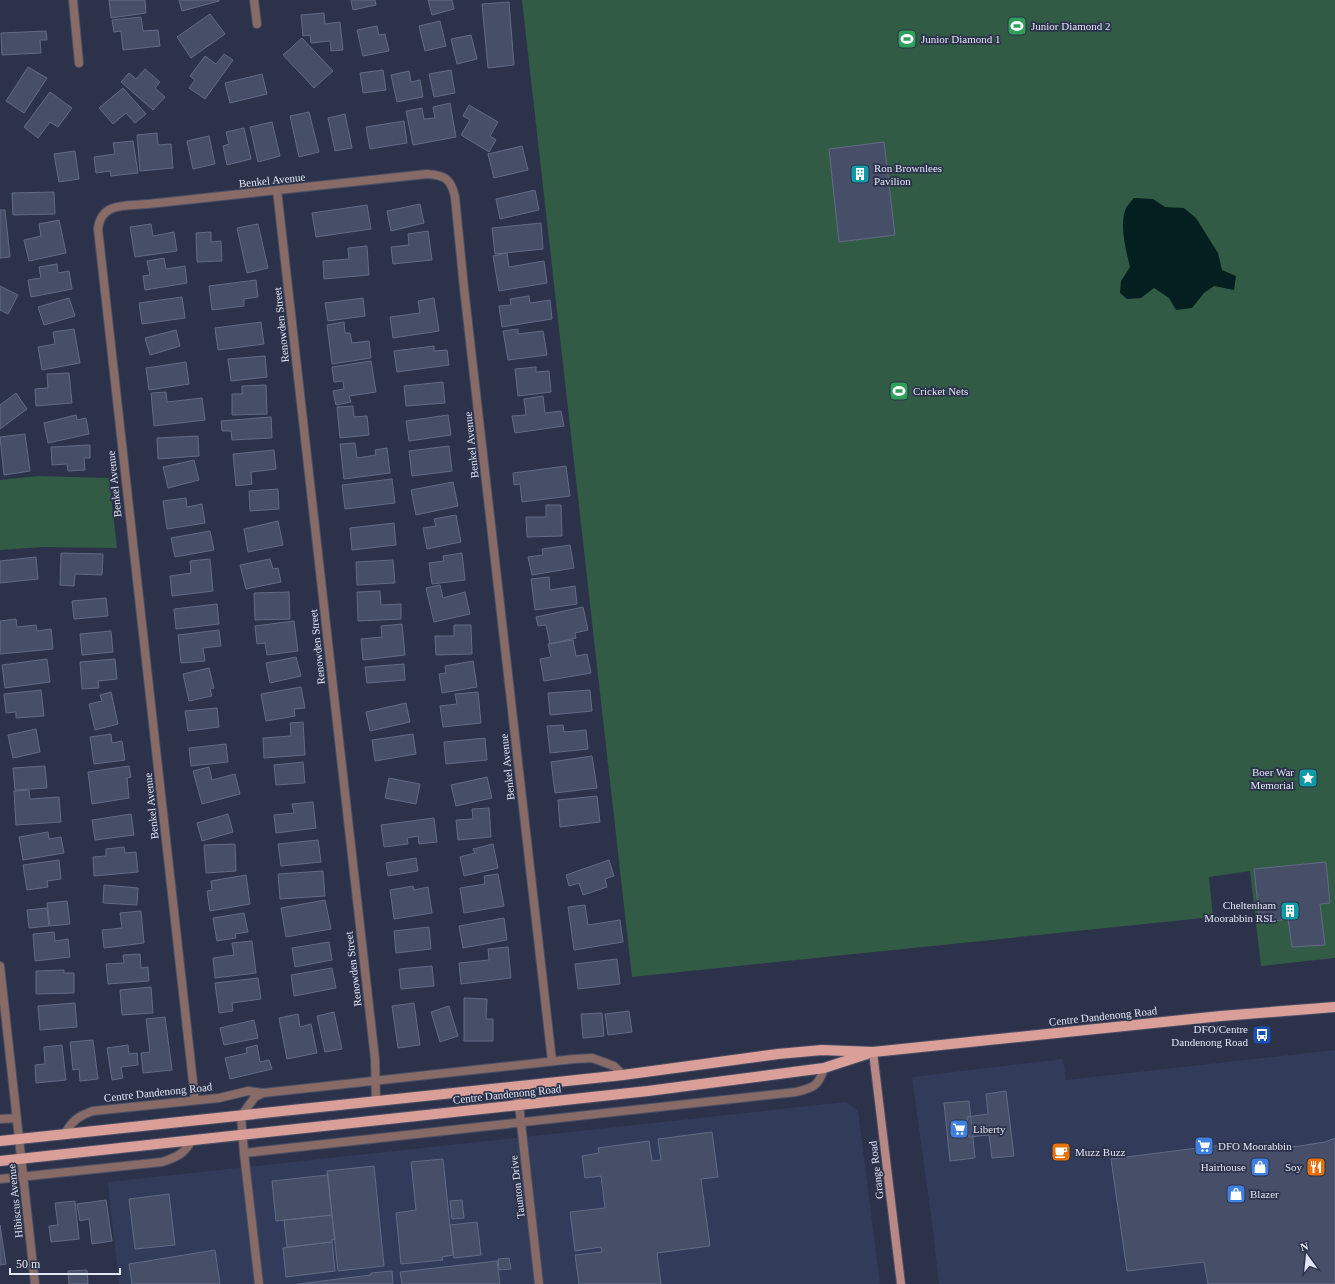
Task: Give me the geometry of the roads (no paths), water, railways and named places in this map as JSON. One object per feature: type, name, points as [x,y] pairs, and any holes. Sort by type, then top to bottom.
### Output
[{"type":"main road","name":"Centre Dandenong Road","points":[[0,1141],[517,1087],[623,1075],[778,1054],[822,1050],[873,1052],[1206,1017],[1335,1006]]},
{"type":"main road","name":"Centre Dandenong Road","points":[[0,1161],[648,1091],[824,1068],[873,1052]]},
{"type":"main road","name":"Grange Road","points":[[873,1052],[901,1284]]},
{"type":"street","points":[[73,0],[79,63]]},
{"type":"street","points":[[254,0],[257,24]]},
{"type":"street","name":"Benkel Avenue","points":[[195,1100],[98,229],[101,217],[115,207],[428,174],[439,175],[446,178],[451,185],[453,190],[552,1061]]},
{"type":"street","name":"Renowden Street","points":[[277,190],[375,1059],[376,1102]]},
{"type":"street","name":"Hibiscus Avenue","points":[[0,966],[35,1284]]},
{"type":"street","name":"Centre Dandenong Road","points":[[64,1135],[70,1124],[77,1118],[93,1111],[219,1098],[248,1091],[263,1093],[552,1061],[592,1058],[614,1066],[623,1075]]},
{"type":"street","points":[[244,1153],[796,1092],[809,1089],[816,1084],[822,1078],[824,1068]]},
{"type":"street","name":"Taunton Drive","points":[[517,1087],[539,1284]]},
{"type":"street","points":[[259,1284],[241,1116],[255,1097],[263,1093]]},
{"type":"street","points":[[0,1119],[17,1118]]},
{"type":"street","points":[[0,1179],[162,1162],[181,1154],[187,1149],[192,1140]]},
{"type":"place","name":"Junior Diamond 2","points":[[1017,26]]},
{"type":"place","name":"Junior Diamond 1","points":[[907,39]]},
{"type":"place","name":"Ron Brownlees Pavilion","points":[[860,174]]},
{"type":"place","name":"Cricket Nets","points":[[899,391]]},
{"type":"place","name":"Boer War Memorial","points":[[1308,778]]},
{"type":"place","name":"Cheltenham Moorabbin RSL","points":[[1290,911]]},
{"type":"place","name":"DFO/Centre Dandenong Road","points":[[1262,1035]]},
{"type":"place","name":"Liberty","points":[[959,1129]]},
{"type":"place","name":"DFO Moorabbin","points":[[1204,1146]]},
{"type":"place","name":"Muzz Buzz","points":[[1061,1152]]},
{"type":"place","name":"Hairhouse","points":[[1260,1167]]},
{"type":"place","name":"Soy","points":[[1316,1167]]},
{"type":"place","name":"Blazer","points":[[1236,1194]]}]
